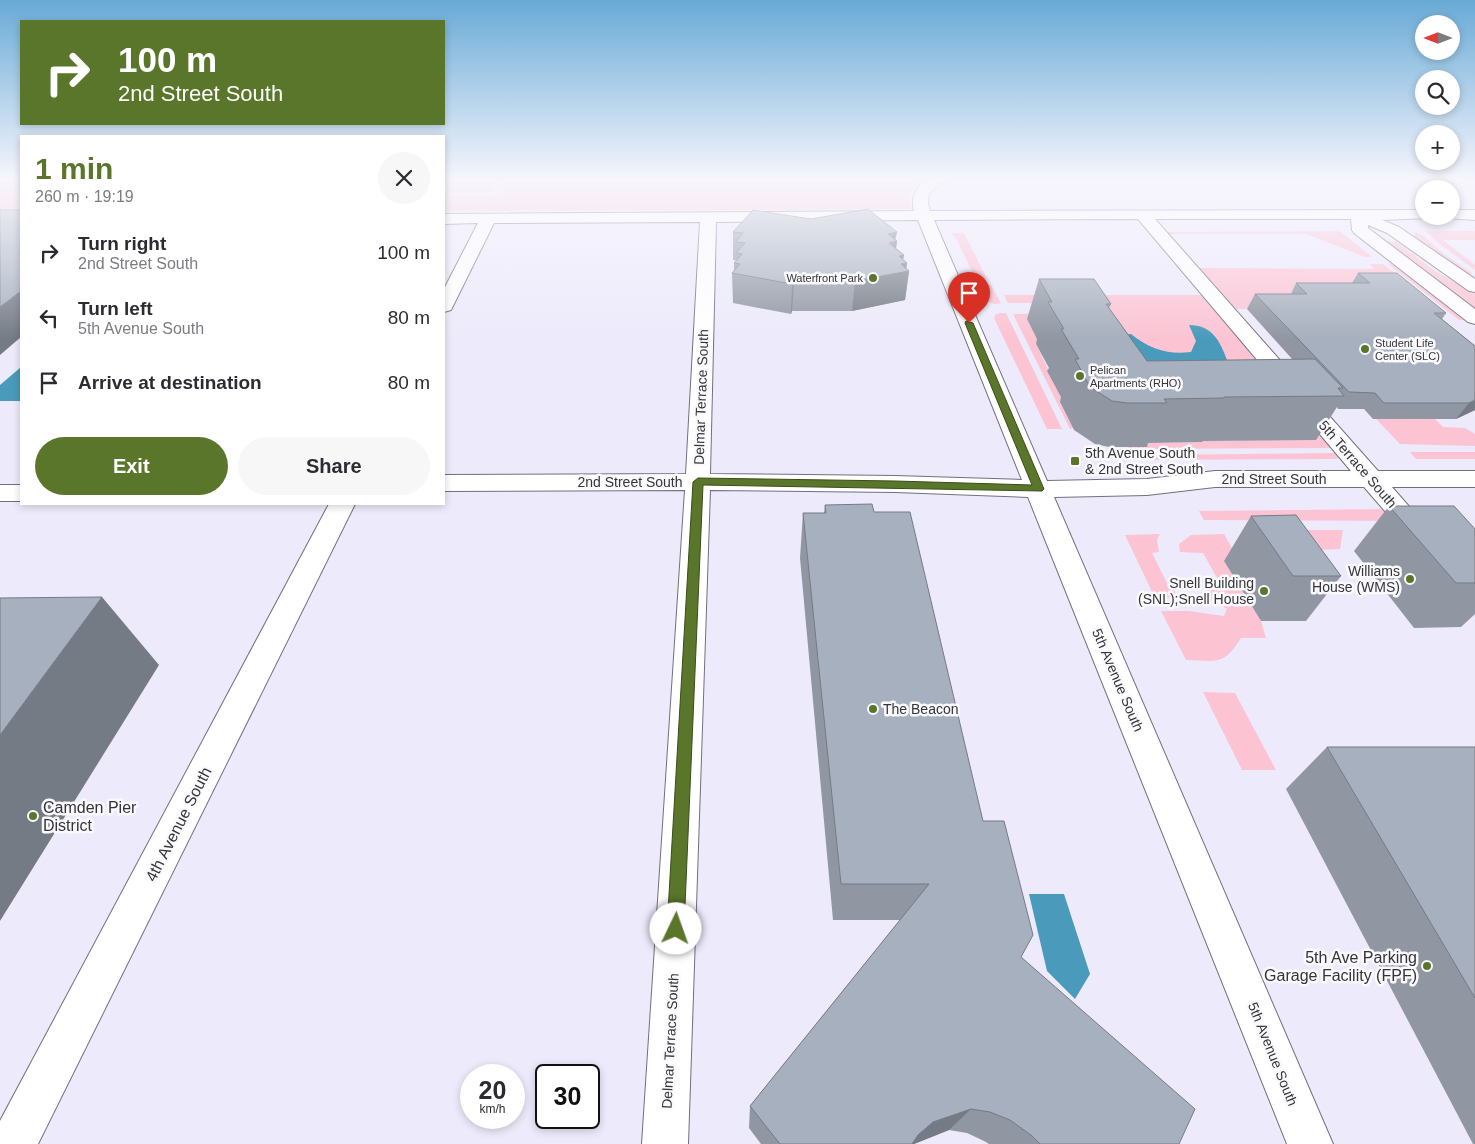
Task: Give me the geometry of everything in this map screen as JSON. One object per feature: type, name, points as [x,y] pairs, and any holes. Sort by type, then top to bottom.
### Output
[{"type":"street","points":[[445,304],[482,231]]},
{"type":"street","name":"Delmar Terrace South","points":[[665,1144],[698,482],[708,231]]},
{"type":"street","name":"5th Avenue South","points":[[930,231],[1039,489],[1310,1144]]},
{"type":"street","name":"5th Terrace South","points":[[1157,231],[1433,551]]},
{"type":"street","points":[[1362,231],[1475,318]]},
{"type":"street","points":[[1395,231],[1475,287]]},
{"type":"street","name":"2nd Street South","points":[[445,483],[698,482],[895,484],[1039,489],[1147,487],[1216,479],[1475,479]]},
{"type":"street","points":[[0,493],[20,493]]},
{"type":"street","name":"4th Avenue South","points":[[13,1144],[341,505]]},
{"type":"shaded area","points":[[1340,231],[1372,257],[1365,257],[1306,234],[1168,234],[1163,232]]},
{"type":"shaded area","points":[[1413,231],[1424,236],[1440,251],[1473,274],[1467,274],[1413,235],[1415,234]]},
{"type":"shaded area","points":[[1426,231],[1475,231],[1475,240],[1443,240],[1475,265],[1475,270],[1437,242]]},
{"type":"shaded area","points":[[964,233],[987,279],[975,278],[956,238],[951,234]]},
{"type":"shaded area","points":[[1382,241],[1397,242],[1435,271],[1475,293],[1475,312]]},
{"type":"shaded area","points":[[1387,263],[1398,266],[1469,320],[1459,320]]},
{"type":"shaded area","points":[[1370,264],[1383,264],[1447,315],[1416,306],[1236,309],[1197,268],[1374,269]]},
{"type":"shaded area","points":[[978,285],[991,285],[1001,303],[994,304],[986,301]]},
{"type":"shaded area","points":[[1004,295],[1202,295],[1285,388],[1151,371],[1091,303],[1008,303]]},
{"type":"shaded area","points":[[999,313],[1006,313],[1062,429],[1047,429],[994,318]]},
{"type":"shaded area","points":[[1077,313],[1036,344],[1064,402],[1060,403],[1073,428],[1070,429],[1013,314]]},
{"type":"shaded area","points":[[1376,419],[1435,419],[1443,427],[1465,428],[1475,434],[1475,446],[1400,444]]},
{"type":"shaded area","points":[[1320,432],[1333,448],[1129,449],[1127,447],[1146,447],[1145,443],[1315,440]]},
{"type":"shaded area","points":[[1410,452],[1475,452],[1475,459],[1416,459]]},
{"type":"shaded area","points":[[1337,453],[1339,457],[1337,459],[1136,460],[1133,455]]},
{"type":"shaded area","points":[[1390,509],[1399,521],[1204,520],[1199,511]]},
{"type":"shaded area","points":[[1245,530],[1343,530],[1340,549],[1319,550]]},
{"type":"shaded area","points":[[1160,534],[1157,540],[1159,552],[1152,553],[1170,589],[1175,590],[1175,595],[1168,598],[1155,598],[1125,535]]},
{"type":"shaded area","points":[[1224,534],[1239,560],[1224,561],[1261,621],[1266,638],[1241,638],[1224,658],[1218,660],[1186,660],[1161,611],[1189,611],[1224,616],[1227,609],[1208,598],[1204,590],[1224,590],[1203,553],[1180,552],[1179,544],[1191,535]]},
{"type":"shaded area","points":[[1203,692],[1235,693],[1276,770],[1242,770]]},
{"type":"water","points":[[1189,325],[1204,328],[1214,335],[1227,360],[1148,362],[1132,350],[1123,335],[1131,334],[1145,344],[1166,352],[1191,352],[1196,341]]},
{"type":"water","points":[[20,368],[20,401],[0,401],[0,385]]},
{"type":"water","points":[[1029,894],[1064,894],[1090,974],[1075,999],[1047,971]]},
{"type":"building","points":[[0,231],[20,231],[20,292],[0,307]]},
{"type":"building","points":[[896,231],[888,234],[897,241],[889,243],[904,255],[899,256],[907,263],[901,264],[909,271],[855,281],[794,281],[792,284],[732,273],[740,264],[734,263],[742,254],[736,253],[745,243],[736,242],[743,233],[733,232]]},
{"type":"building","name":"Student Life Center (SLC)","points":[[1358,273],[1397,273],[1446,313],[1434,313],[1475,346],[1475,400],[1469,403],[1384,403],[1375,393],[1349,392],[1255,294],[1307,294],[1296,283],[1370,283]]},
{"type":"building","points":[[1039,279],[1094,279],[1111,304],[1106,304],[1147,361],[1315,359],[1343,388],[1338,388],[1344,396],[1164,399],[1167,403],[1112,401],[1090,387],[1075,359],[1079,359],[1061,329],[1064,329],[1048,302],[1052,302]]},
{"type":"building","name":"The Beacon","points":[[872,504],[874,512],[910,512],[983,821],[1004,821],[1033,935],[1021,957],[1195,1109],[1179,1144],[1040,1144],[1010,1120],[990,1112],[971,1109],[933,1122],[918,1135],[912,1144],[780,1144],[750,1106],[929,884],[841,884],[803,513],[826,513],[825,505]]},
{"type":"building","points":[[1389,506],[1454,506],[1475,529],[1475,583],[1456,583]]},
{"type":"building","points":[[1296,515],[1341,576],[1293,576],[1251,516]]},
{"type":"building","points":[[102,597],[0,735],[0,598]]},
{"type":"building","points":[[1327,747],[1475,747],[1475,998]]},
{"type":"place","name":"Waterfront Park","points":[[873,278]]},
{"type":"place","name":"Student Life Center (SLC)","points":[[1365,349]]},
{"type":"place","name":"Pelican Apartments (RHO)","points":[[1080,376]]},
{"type":"place","name":"5th Avenue South & 2nd Street South","points":[[1075,461]]},
{"type":"place","name":"Williams House (WMS)","points":[[1410,579]]},
{"type":"place","name":"Snell Building (SNL);Snell House","points":[[1264,591]]},
{"type":"place","name":"The Beacon","points":[[873,709]]},
{"type":"place","name":"Camden Pier District","points":[[33,816]]},
{"type":"place","name":"5th Ave Parking Garage Facility (FPF)","points":[[1427,966]]},
{"type":"route","points":[[676,929],[698,482],[895,484],[1039,489],[969,323]]}]
